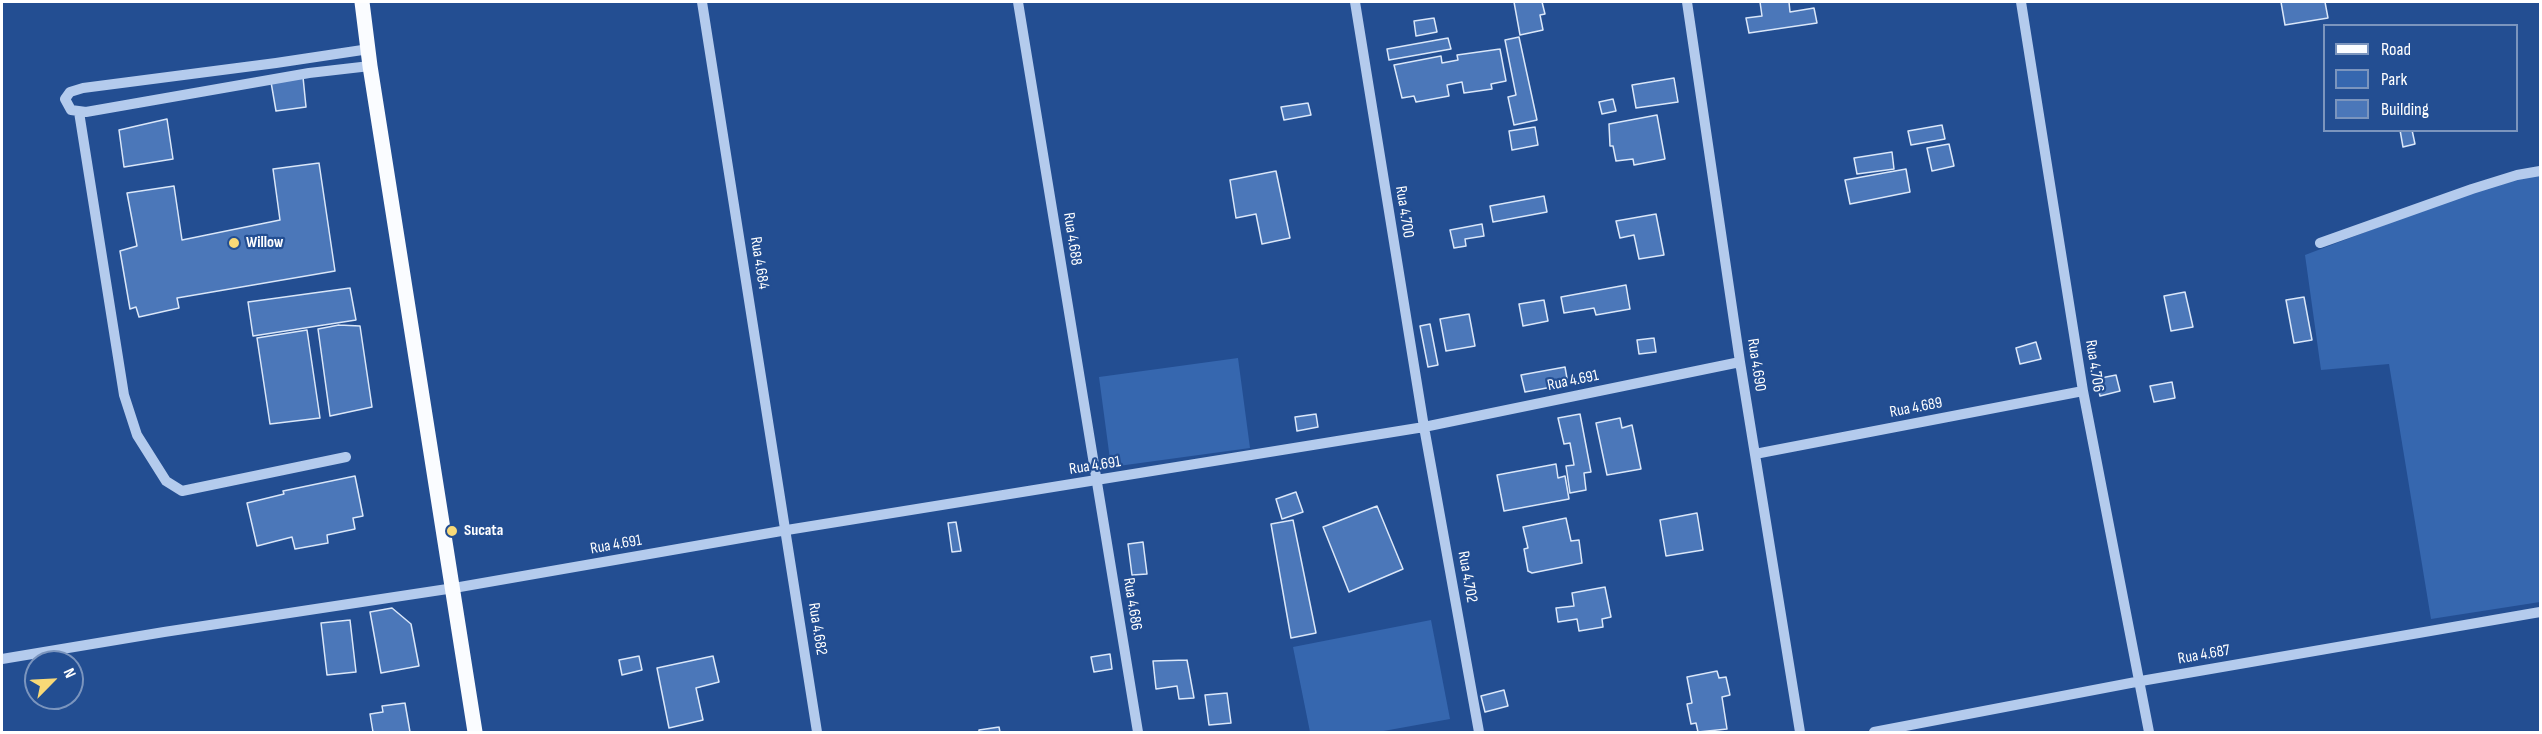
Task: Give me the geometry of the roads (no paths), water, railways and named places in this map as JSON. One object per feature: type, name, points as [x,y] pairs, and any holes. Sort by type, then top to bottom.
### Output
[{"type":"main road","points":[[362,2],[370,66],[476,732]]},
{"type":"street","name":"Rua 4.684","points":[[702,2],[787,530]]},
{"type":"street","name":"Rua 4.688","points":[[1018,2],[1097,481]]},
{"type":"street","name":"Rua 4.700","points":[[1355,2],[1424,427]]},
{"type":"street","name":"Rua 4.690","points":[[1687,2],[1740,362],[1800,732]]},
{"type":"street","name":"Rua 4.706","points":[[2021,2],[2083,391],[2141,681],[2149,732]]},
{"type":"street","points":[[369,49],[83,88],[70,92],[65,99],[70,110],[79,112],[309,73],[370,66]]},
{"type":"street","points":[[79,112],[124,395],[137,435],[166,481],[182,491],[346,458]]},
{"type":"street","points":[[2320,243],[2472,189],[2517,175],[2541,171]]},
{"type":"street","name":"Rua 4.691","points":[[2,659],[454,588],[787,530],[1424,427],[1740,362]]},
{"type":"street","name":"Rua 4.689","points":[[1755,454],[2083,391]]},
{"type":"street","name":"Rua 4.702","points":[[1424,427],[1479,732]]},
{"type":"street","name":"Rua 4.686","points":[[1097,481],[1138,732]]},
{"type":"street","name":"Rua 4.682","points":[[787,530],[817,732]]},
{"type":"street","name":"Rua 4.687","points":[[1874,732],[2141,681],[2541,612]]},
{"type":"place","name":"Willow","points":[[234,243]]},
{"type":"place","name":"Sucata","points":[[452,531]]}]
